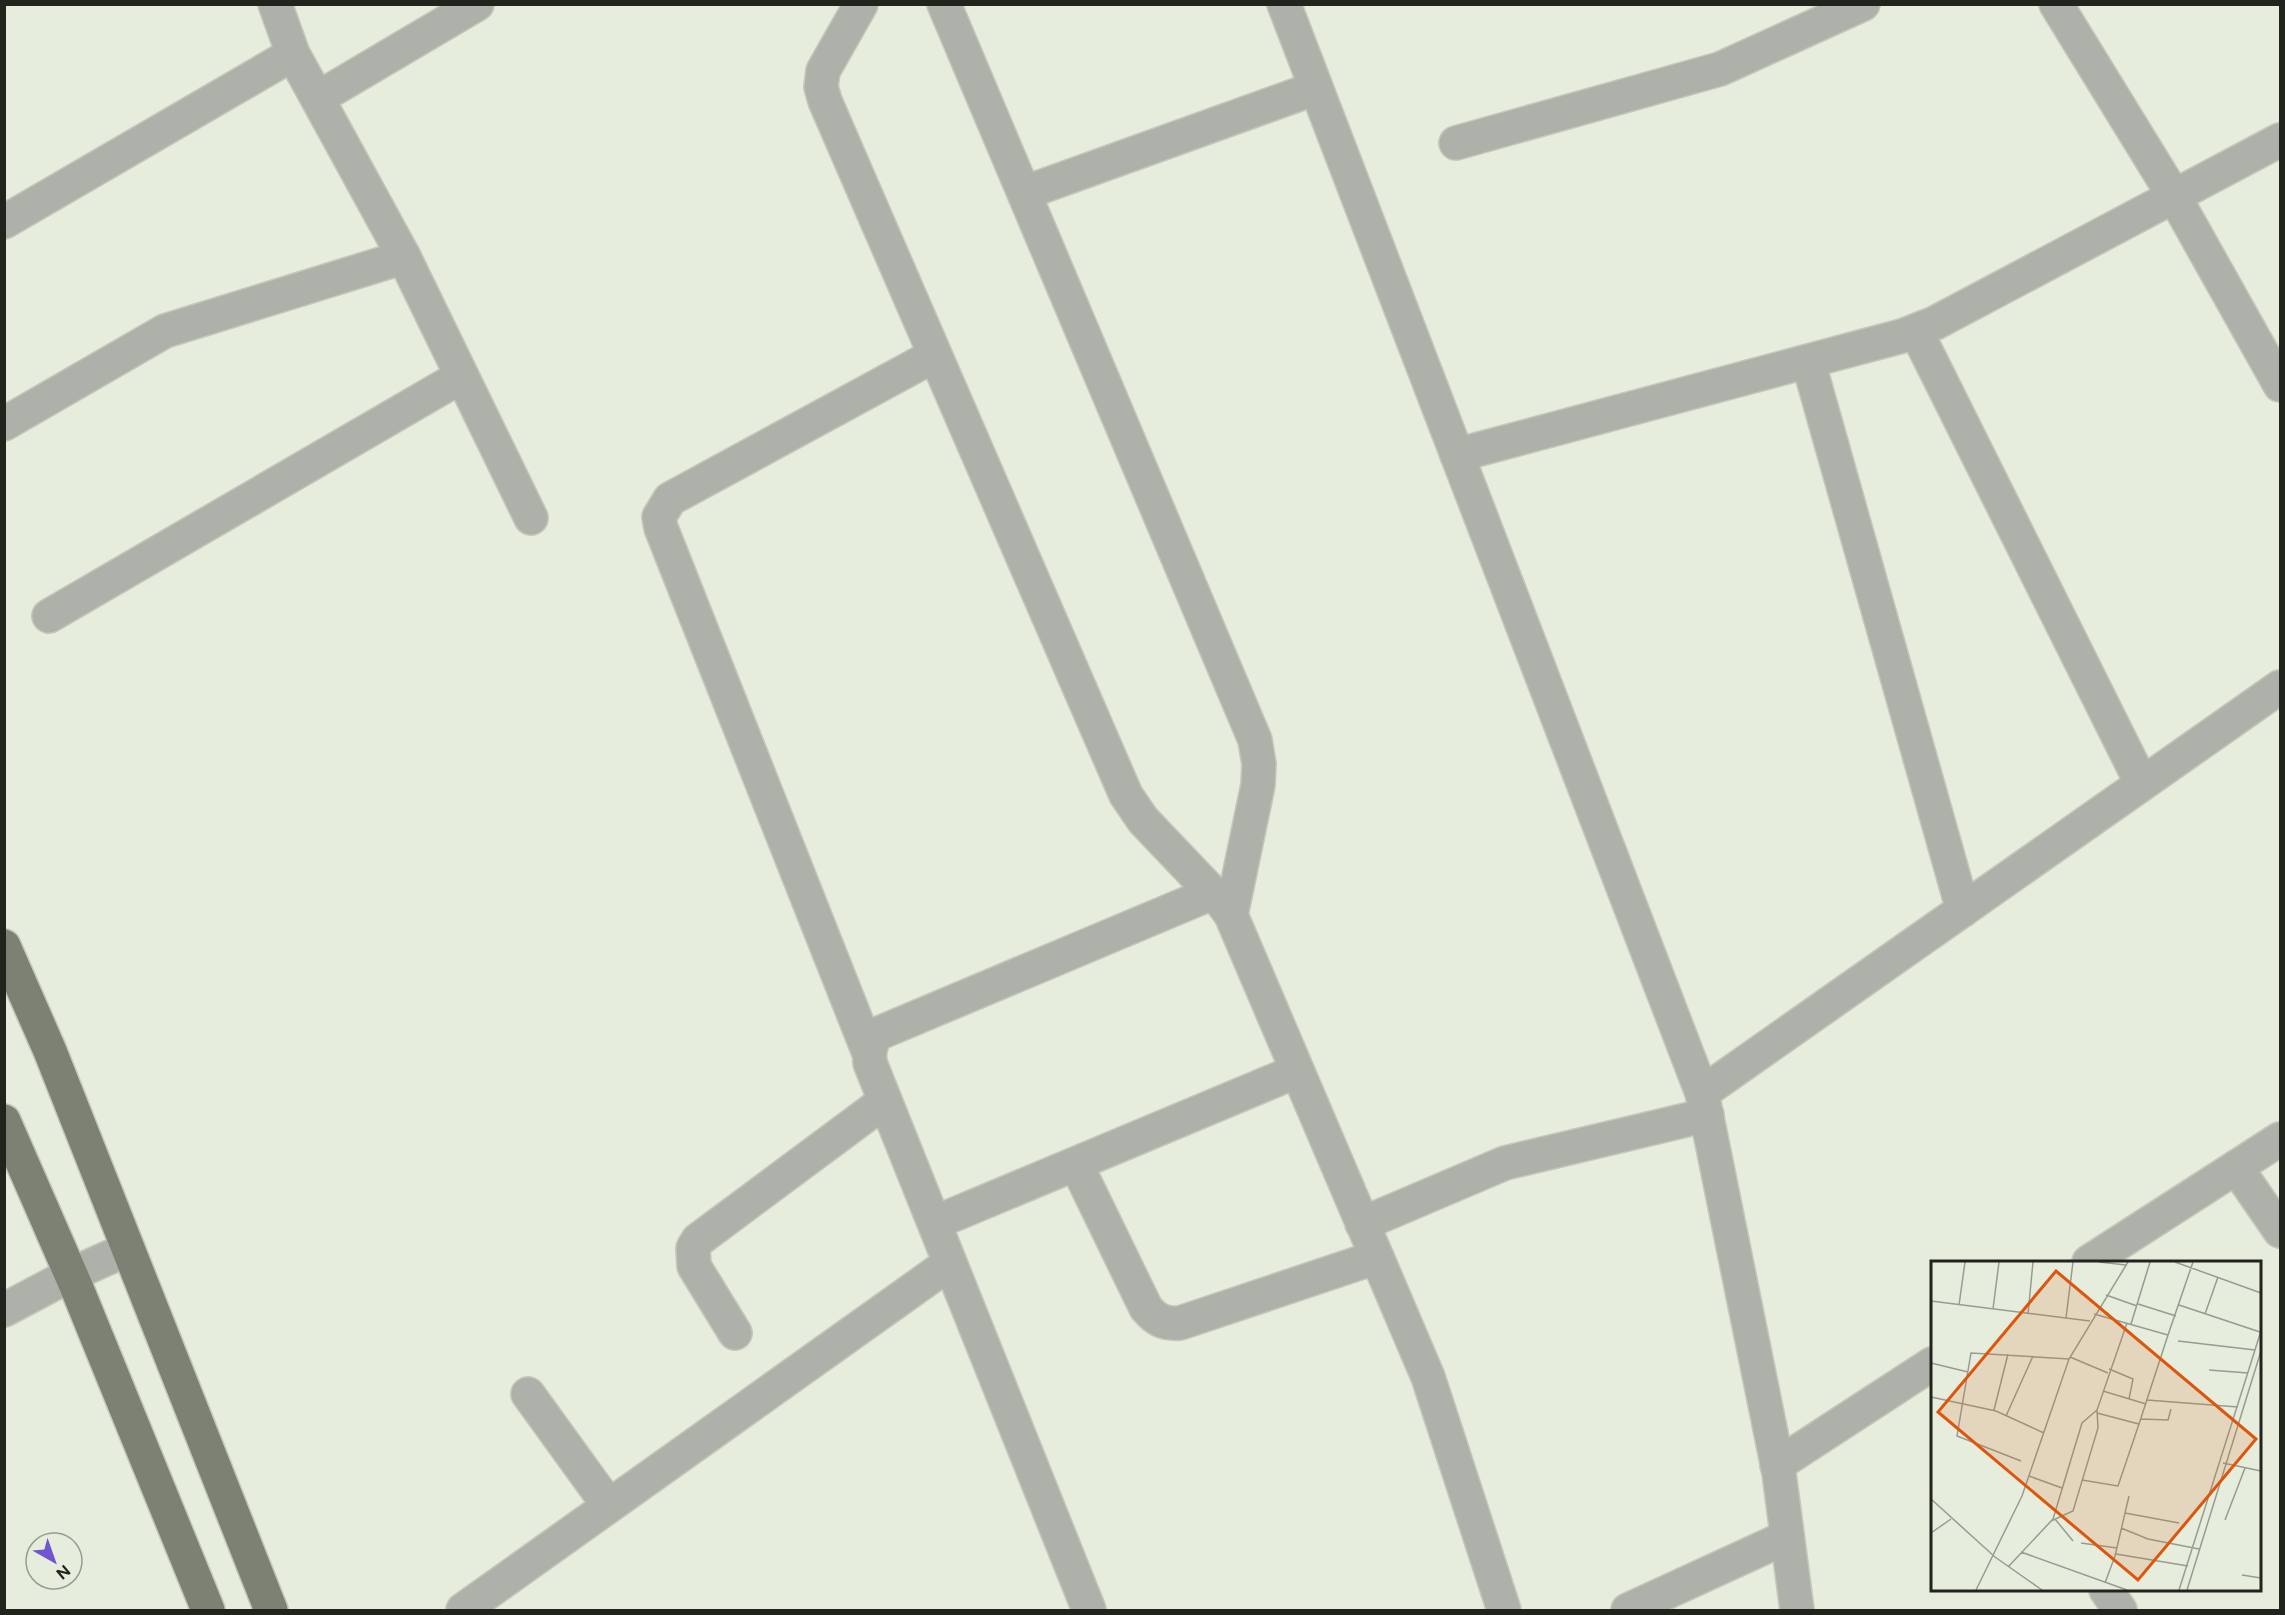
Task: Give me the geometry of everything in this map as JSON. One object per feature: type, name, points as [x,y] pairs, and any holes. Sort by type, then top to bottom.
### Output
[{"type":"main road","points":[[4,946],[50,1051],[271,1611]]},
{"type":"main road","points":[[4,1121],[208,1611]]},
{"type":"street","points":[[275,4],[293,54],[404,257],[531,518]]},
{"type":"street","points":[[318,98],[477,4]]},
{"type":"street","points":[[861,4],[823,71],[822,87],[825,101],[1126,795],[1143,820],[1221,904],[1297,1071],[1428,1377],[1504,1611]]},
{"type":"street","points":[[944,4],[1255,740],[1259,764],[1258,785],[1221,904]]},
{"type":"street","points":[[1284,4],[1705,1104],[1777,1465],[1797,1611]]},
{"type":"street","points":[[1456,143],[1720,69],[1863,4]]},
{"type":"street","points":[[2056,4],[2174,196],[2280,385]]},
{"type":"street","points":[[4,222],[293,54]]},
{"type":"street","points":[[1024,193],[1316,88]]},
{"type":"street","points":[[1457,455],[1916,331],[2280,140]]},
{"type":"street","points":[[4,424],[165,331],[404,257]]},
{"type":"street","points":[[1916,331],[2142,784]]},
{"type":"street","points":[[935,355],[670,499],[659,516],[665,539],[869,1053],[870,1063],[1089,1611]]},
{"type":"street","points":[[1808,361],[1963,910]]},
{"type":"street","points":[[49,616],[462,376]]},
{"type":"street","points":[[1362,1224],[1505,1163],[1705,1104],[1963,910],[2280,687]]},
{"type":"street","points":[[869,1053],[871,1042],[877,1034],[1221,904]]},
{"type":"street","points":[[934,1223],[1297,1071]]},
{"type":"street","points":[[735,1333],[694,1266],[693,1248],[698,1240],[885,1101]]},
{"type":"street","points":[[2092,1261],[2280,1138]]},
{"type":"street","points":[[1076,1164],[1146,1308],[1154,1317],[1167,1324],[1180,1323],[1377,1257]]},
{"type":"street","points":[[2236,1167],[2280,1231]]},
{"type":"street","points":[[4,1310],[70,1275],[128,1249]]},
{"type":"street","points":[[463,1611],[950,1263]]},
{"type":"street","points":[[1777,1465],[1931,1365]]},
{"type":"street","points":[[528,1394],[609,1506]]},
{"type":"street","points":[[1628,1611],[1787,1537]]},
{"type":"street","points":[[2107,1591],[2120,1611]]}]
